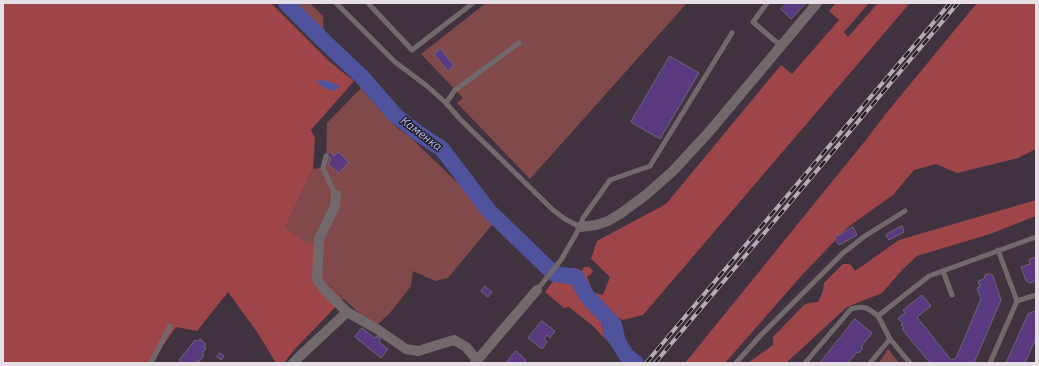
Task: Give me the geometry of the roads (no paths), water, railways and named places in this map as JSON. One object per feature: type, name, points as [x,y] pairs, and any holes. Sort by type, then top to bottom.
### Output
[{"type":"street","points":[[580,227],[596,225],[608,221],[620,214],[647,194],[668,175],[708,132],[817,3]]},
{"type":"street","points":[[317,279],[319,239]]},
{"type":"street","points":[[294,363],[347,312],[377,329],[406,349],[418,351],[454,340],[466,347],[476,362],[537,290]]},
{"type":"lane","points":[[336,3],[395,62],[427,86],[446,103],[460,119],[552,210],[565,220],[580,227]]},
{"type":"lane","points":[[368,3],[412,50],[473,3]]},
{"type":"lane","points":[[767,3],[753,22],[781,46]]},
{"type":"lane","points":[[537,290],[561,260],[580,227],[583,218],[610,180],[650,166],[732,33]]},
{"type":"lane","points":[[446,103],[455,90],[519,44]]},
{"type":"lane","points":[[319,239],[335,206],[336,195],[323,168],[326,156]]},
{"type":"lane","points":[[736,363],[760,336],[842,253],[865,236],[905,211]]},
{"type":"lane","points":[[878,316],[929,276],[1036,237]]},
{"type":"lane","points":[[990,363],[1017,301],[998,250]]},
{"type":"lane","points":[[943,271],[952,295]]},
{"type":"lane","points":[[317,279],[324,289],[347,312]]},
{"type":"lane","points":[[1017,301],[1036,295]]},
{"type":"lane","points":[[805,363],[851,309],[860,306],[869,309],[878,316],[890,339],[910,363]]},
{"type":"lane","points":[[151,363],[170,326]]},
{"type":"lane","points":[[870,363],[890,339]]},
{"type":"waterway","name":"Каменка","points":[[286,3],[362,77],[396,116],[442,149],[489,211],[550,270]]},
{"type":"waterway","name":"Каменка","points":[[555,274],[576,277],[587,296],[614,325],[618,342],[627,356],[636,363]]},
{"type":"railway","points":[[646,363],[950,3]]},
{"type":"railway","points":[[655,363],[958,3]]}]
